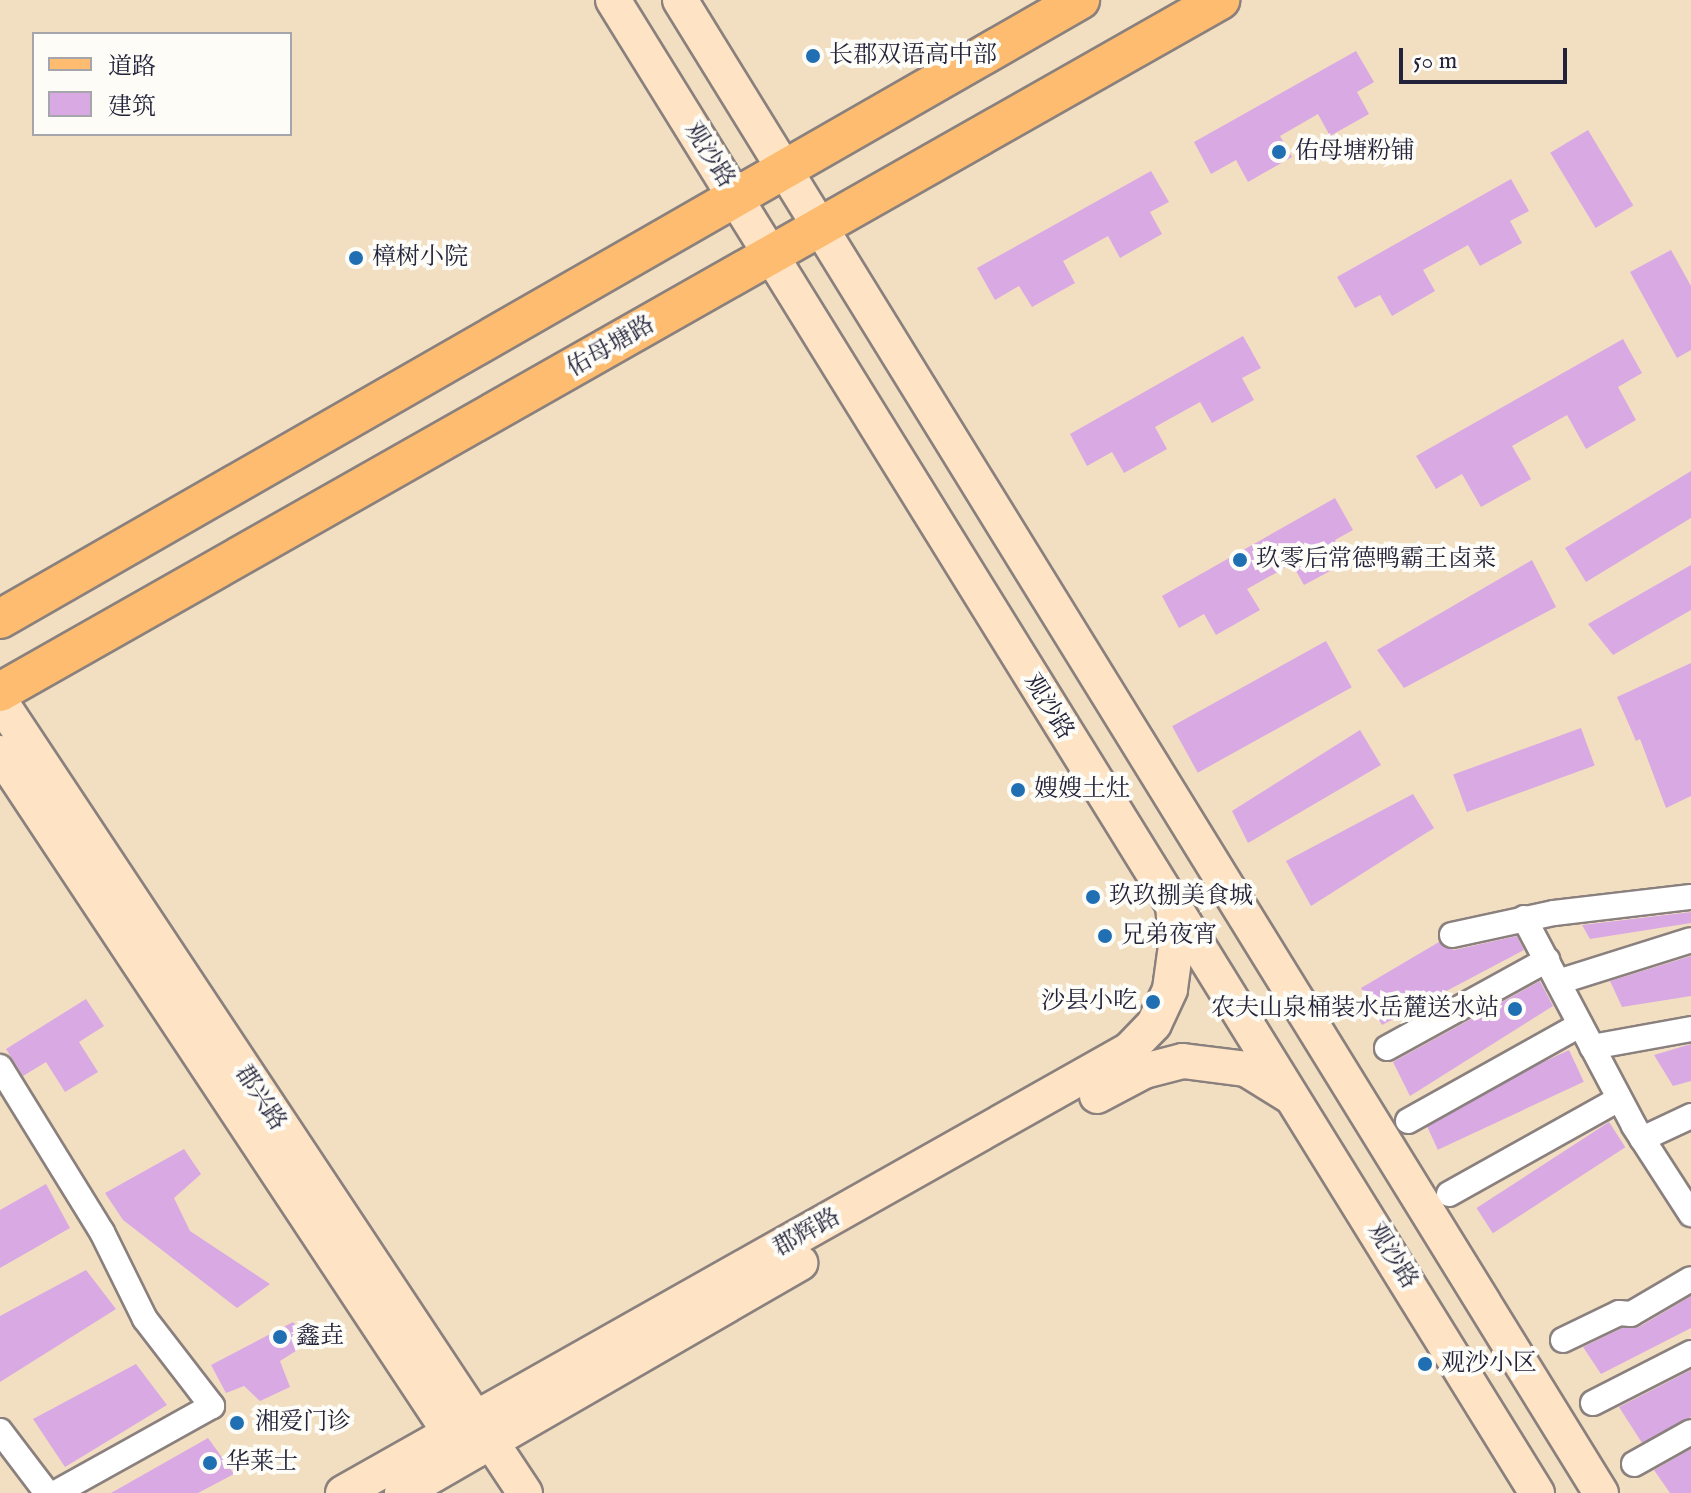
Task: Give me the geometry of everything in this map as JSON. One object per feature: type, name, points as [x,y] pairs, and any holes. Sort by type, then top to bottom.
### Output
[{"type":"main road","name":"观沙路","points":[[613,0],[1537,1493]]},
{"type":"main road","points":[[680,0],[1601,1493]]},
{"type":"main road","points":[[0,619],[1080,0]]},
{"type":"main road","name":"佑母塘路","points":[[0,692],[1220,0]]},
{"type":"main road","name":"郡兴路","points":[[0,701],[474,1436],[506,1493]]},
{"type":"main road","name":"郡兴路","points":[[0,753],[474,1436],[525,1493]]},
{"type":"main road","name":"郡辉路","points":[[402,1493],[474,1436],[1129,1050],[1154,1024],[1170,989],[1176,946],[1172,903]]},
{"type":"main road","name":"郡辉路","points":[[343,1493],[474,1436],[779,1274],[1144,1071],[1183,1061],[1230,1065],[1264,1078],[1299,1104]]},
{"type":"street","points":[[1452,935],[1524,918],[1691,897]]},
{"type":"street","points":[[1524,918],[1619,1099],[1690,1210]]},
{"type":"street","points":[[1387,1048],[1552,971],[1691,940]]},
{"type":"street","points":[[1408,1121],[1580,1025]]},
{"type":"street","points":[[1592,1047],[1691,1029]]},
{"type":"street","points":[[0,1067],[102,1232],[145,1319],[212,1406],[56,1493]]},
{"type":"street","points":[[1449,1194],[1619,1099]]},
{"type":"street","points":[[1642,1139],[1691,1116]]},
{"type":"street","points":[[1563,1340],[1619,1313],[1631,1314],[1691,1279]]},
{"type":"street","points":[[1593,1403],[1691,1353]]},
{"type":"street","points":[[0,1431],[47,1493]]},
{"type":"street","points":[[1634,1464],[1691,1432]]},
{"type":"building","points":[[1356,51],[1374,82],[1357,92],[1369,114],[1330,136],[1318,114],[1280,136],[1292,157],[1248,182],[1236,160],[1211,174],[1194,142]]},
{"type":"building","points":[[1588,130],[1633,205],[1596,228],[1550,153]]},
{"type":"building","points":[[1151,171],[1169,202],[1150,212],[1162,234],[1120,258],[1108,236],[1063,261],[1075,283],[1032,307],[1019,286],[995,300],[977,268]]},
{"type":"building","points":[[1511,179],[1529,211],[1510,221],[1522,243],[1480,266],[1468,245],[1423,270],[1435,291],[1392,316],[1380,295],[1355,308],[1337,277]]},
{"type":"building","points":[[1671,250],[1691,286],[1691,350],[1677,358],[1630,272]]},
{"type":"building","points":[[1243,336],[1261,368],[1242,378],[1254,400],[1212,423],[1200,402],[1155,427],[1167,449],[1124,473],[1112,452],[1087,466],[1070,434]]},
{"type":"building","points":[[1623,339],[1642,373],[1618,387],[1636,420],[1586,449],[1567,415],[1512,446],[1531,479],[1481,507],[1462,474],[1436,489],[1416,456]]},
{"type":"building","points":[[1691,471],[1691,518],[1586,582],[1565,548]]},
{"type":"building","points":[[1335,498],[1353,530],[1335,540],[1347,562],[1304,585],[1292,564],[1247,589],[1260,610],[1216,635],[1204,614],[1179,628],[1162,596]]},
{"type":"building","points":[[1532,560],[1556,607],[1404,688],[1377,650]]},
{"type":"building","points":[[1691,565],[1691,610],[1613,655],[1588,624]]},
{"type":"building","points":[[1326,641],[1352,687],[1198,773],[1172,726]]},
{"type":"building","points":[[1691,663],[1691,796],[1666,808],[1640,739],[1636,741],[1617,697]]},
{"type":"building","points":[[1581,728],[1595,766],[1467,812],[1453,775]]},
{"type":"building","points":[[1360,730],[1381,765],[1248,843],[1232,811]]},
{"type":"building","points":[[1413,794],[1434,828],[1311,906],[1286,861]]},
{"type":"building","points":[[1691,912],[1691,923],[1590,939],[1582,925]]},
{"type":"building","points":[[1517,936],[1524,950],[1382,1025],[1361,988],[1439,942],[1454,950]]},
{"type":"building","points":[[1691,956],[1691,996],[1622,1007],[1610,981]]},
{"type":"building","points":[[1540,981],[1553,1006],[1410,1096],[1393,1062]]},
{"type":"building","points":[[86,999],[104,1026],[79,1042],[98,1072],[65,1092],[46,1062],[23,1076],[6,1049]]},
{"type":"building","points":[[1691,1044],[1691,1081],[1673,1086],[1654,1055]]},
{"type":"building","points":[[1569,1050],[1584,1082],[1438,1150],[1423,1118]]},
{"type":"building","points":[[1609,1122],[1625,1147],[1493,1233],[1476,1208]]},
{"type":"building","points":[[184,1149],[201,1174],[174,1198],[190,1231],[270,1284],[237,1308],[123,1220],[105,1193]]},
{"type":"building","points":[[46,1184],[70,1228],[0,1268],[0,1210]]},
{"type":"building","points":[[86,1270],[116,1309],[0,1382],[0,1316]]},
{"type":"building","points":[[1691,1296],[1691,1328],[1601,1374],[1583,1347],[1622,1328],[1639,1327]]},
{"type":"building","points":[[293,1322],[310,1342],[280,1361],[290,1387],[260,1401],[244,1386],[226,1393],[211,1365]]},
{"type":"building","points":[[136,1364],[167,1405],[65,1467],[33,1419]]},
{"type":"building","points":[[1691,1370],[1691,1417],[1642,1443],[1619,1407]]},
{"type":"building","points":[[208,1438],[234,1474],[198,1493],[111,1493]]},
{"type":"building","points":[[1691,1449],[1691,1493],[1670,1493],[1654,1470]]},
{"type":"place","name":"长郡双语高中部","points":[[813,56]]},
{"type":"place","name":"佑母塘粉铺","points":[[1279,152]]},
{"type":"place","name":"樟树小院","points":[[356,258]]},
{"type":"place","name":"玖零后常德鸭霸王卤菜","points":[[1240,560]]},
{"type":"place","name":"嫂嫂土灶","points":[[1018,790]]},
{"type":"place","name":"玖玖捌美食城","points":[[1093,897]]},
{"type":"place","name":"兄弟夜宵","points":[[1105,936]]},
{"type":"place","name":"沙县小吃","points":[[1153,1002]]},
{"type":"place","name":"农夫山泉桶装水岳麓送水站","points":[[1515,1009]]},
{"type":"place","name":"鑫垚","points":[[280,1337]]},
{"type":"place","name":"观沙小区","points":[[1425,1364]]},
{"type":"place","name":"湘爱门诊","points":[[237,1423]]},
{"type":"place","name":"华莱士","points":[[210,1463]]}]
